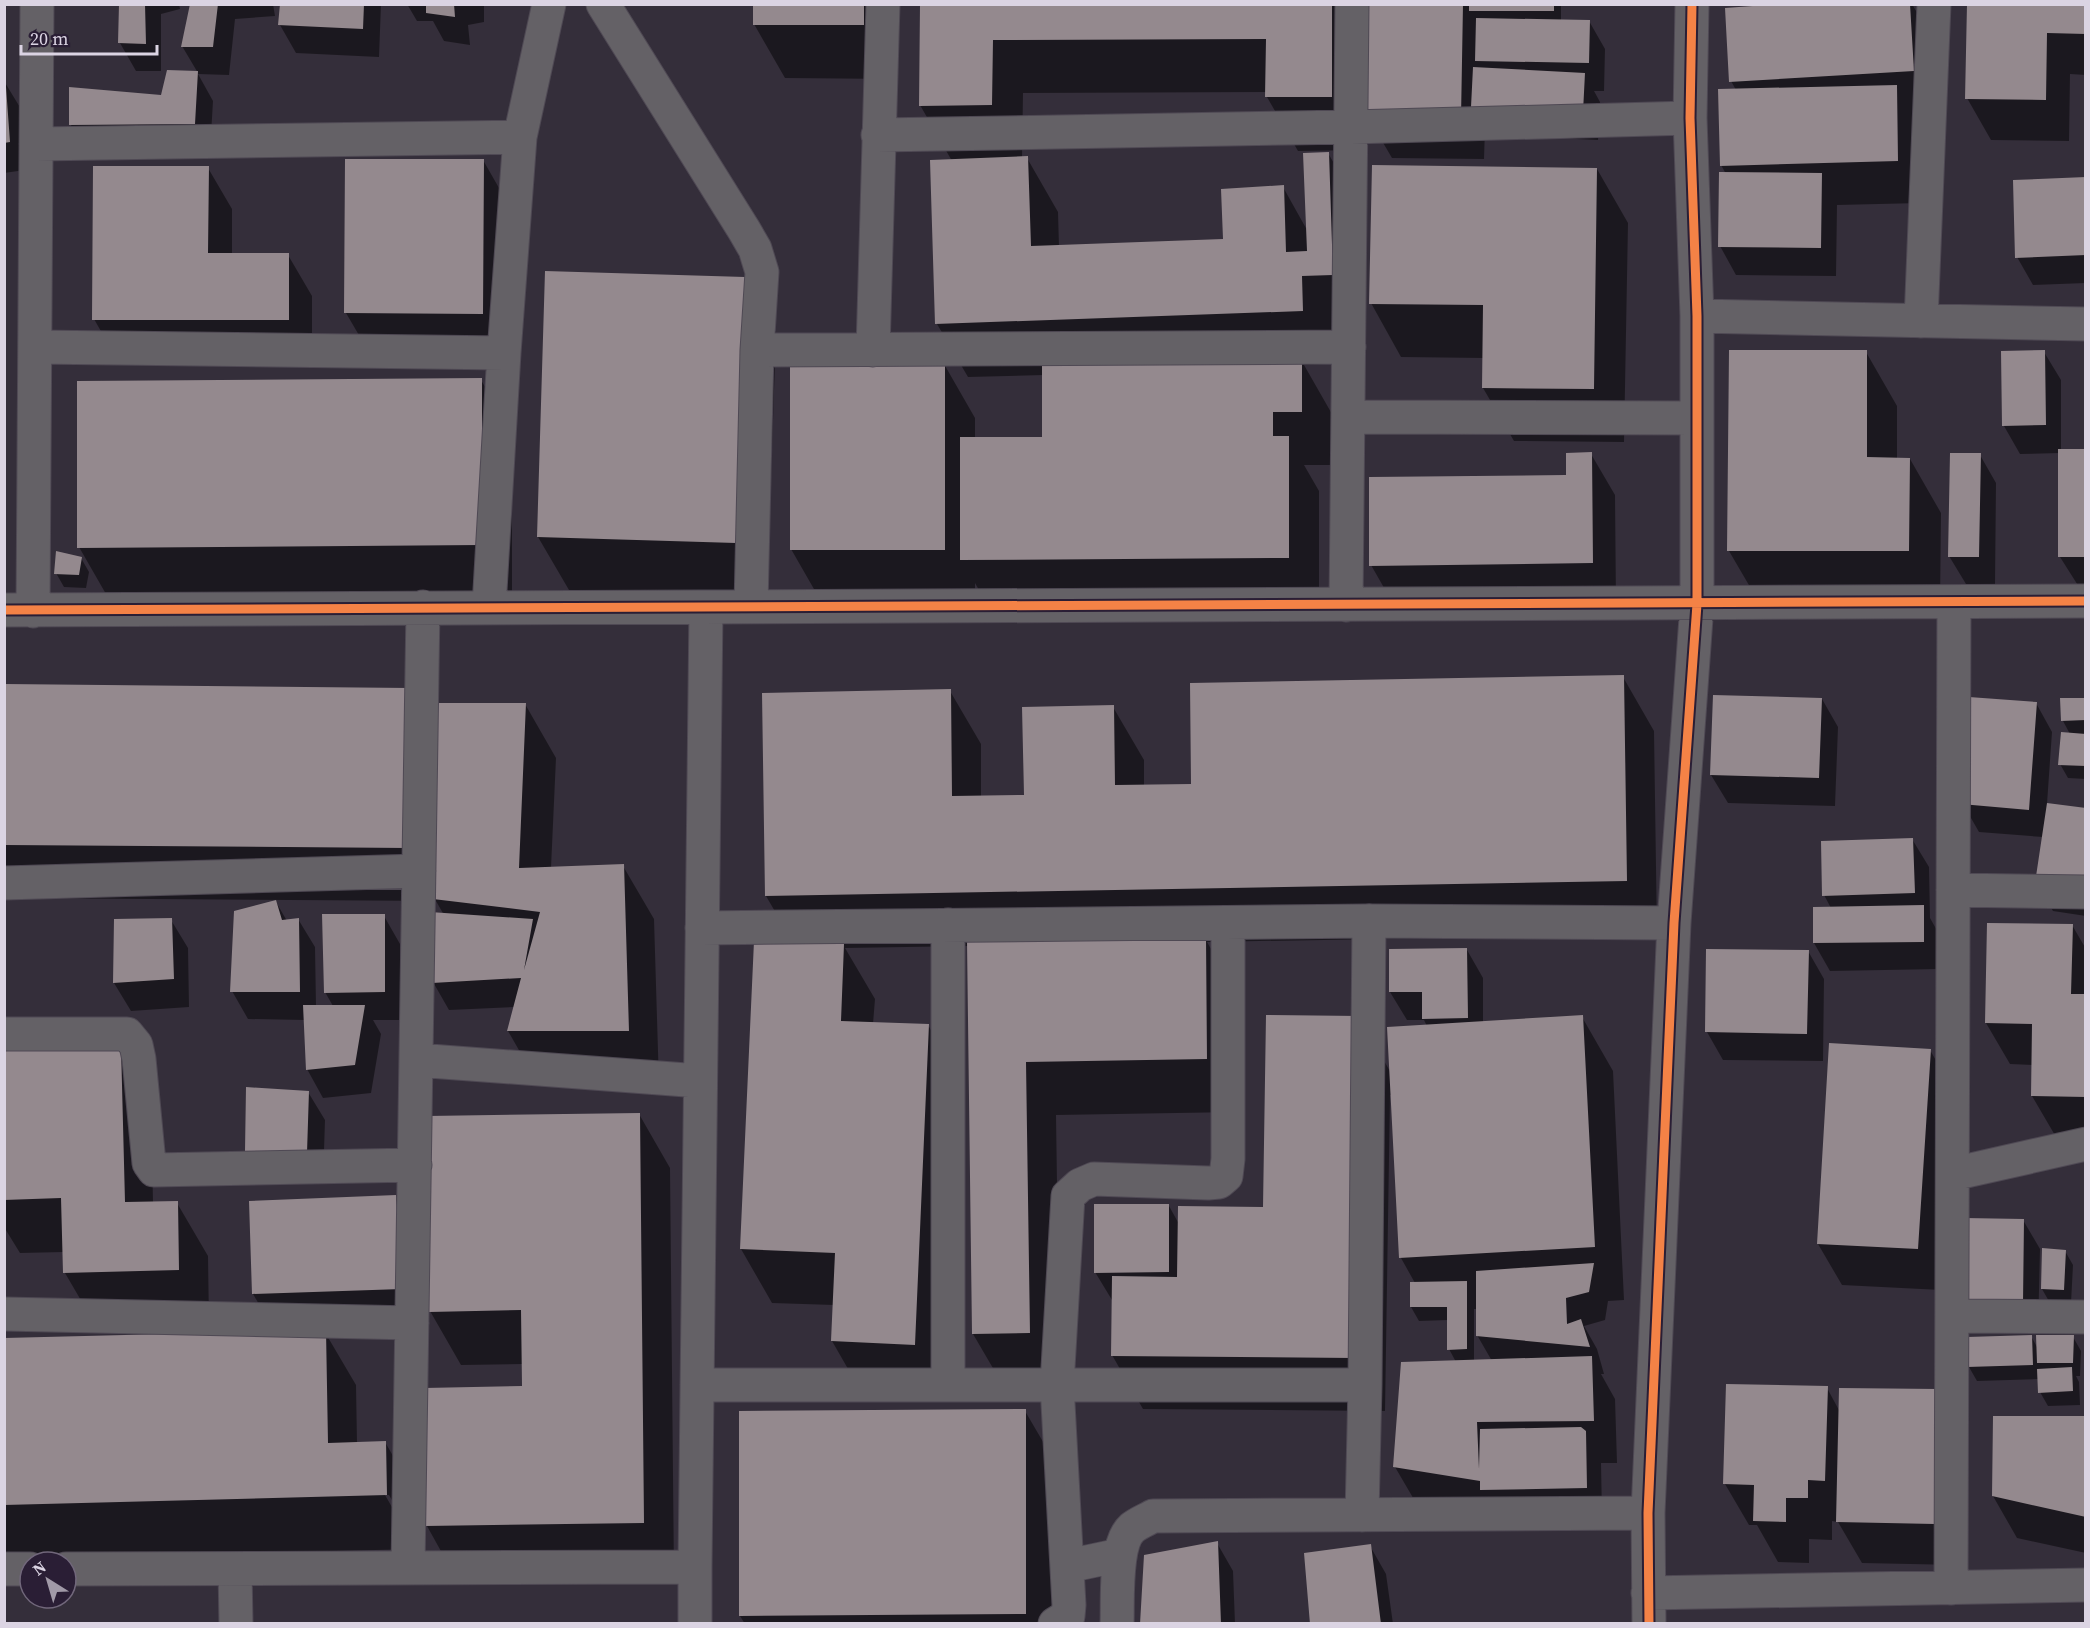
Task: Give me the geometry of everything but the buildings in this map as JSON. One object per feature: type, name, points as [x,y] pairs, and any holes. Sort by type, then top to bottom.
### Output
[{"type":"street","points":[[37,4],[34,347],[19,610],[2085,601]]},
{"type":"street","points":[[489,607],[520,137],[549,4]]},
{"type":"street","points":[[603,4],[755,249],[762,272],[757,350],[751,606]]},
{"type":"street","points":[[873,350],[883,4]]},
{"type":"street","points":[[1346,605],[1352,4]]},
{"type":"street","points":[[1692,4],[1690,118],[1697,316],[1697,604],[1674,923],[1648,1513],[1649,1608],[1951,1588],[2085,1586]]},
{"type":"street","points":[[1921,321],[1934,4]]},
{"type":"street","points":[[878,135],[1351,127],[1690,118]]},
{"type":"street","points":[[36,144],[520,137]]},
{"type":"street","points":[[1697,316],[2085,324]]},
{"type":"street","points":[[757,350],[1349,346]]},
{"type":"street","points":[[34,347],[504,353]]},
{"type":"street","points":[[1348,417],[1696,418]]},
{"type":"street","points":[[1951,1588],[1954,602]]},
{"type":"street","points":[[408,1568],[423,607]]},
{"type":"street","points":[[695,1623],[706,607]]},
{"type":"street","points":[[4,883],[419,871]]},
{"type":"street","points":[[1953,890],[2085,892]]},
{"type":"street","points":[[702,928],[1369,921],[1674,923]]},
{"type":"street","points":[[1362,1515],[1369,921]]},
{"type":"street","points":[[1055,1623],[1068,1616],[1070,1605],[1057,1385],[1068,1196],[1080,1185],[1094,1179],[1208,1183],[1218,1182],[1226,1176],[1228,1159],[1228,923]]},
{"type":"street","points":[[948,926],[948,1385]]},
{"type":"street","points":[[4,1034],[127,1034],[136,1045],[139,1059],[149,1163],[154,1170],[415,1165]]},
{"type":"street","points":[[416,1060],[700,1081]]},
{"type":"street","points":[[1953,1174],[2085,1144]]},
{"type":"street","points":[[4,1314],[412,1323]]},
{"type":"street","points":[[1953,1316],[2085,1317]]},
{"type":"street","points":[[697,1385],[1365,1384]]},
{"type":"street","points":[[1117,1623],[1120,1555],[1124,1539],[1131,1529],[1153,1516],[1648,1513]]},
{"type":"street","points":[[1068,1566],[1120,1555]]},
{"type":"street","points":[[78,1569],[694,1567]]},
{"type":"street","points":[[235,1569],[236,1623]]},
{"type":"cycle path","points":[[1649,1624],[1648,1513],[1674,923],[1697,604],[1697,316],[1690,118],[1692,4]]},
{"type":"cycle path","points":[[4,610],[2086,601]]}]
